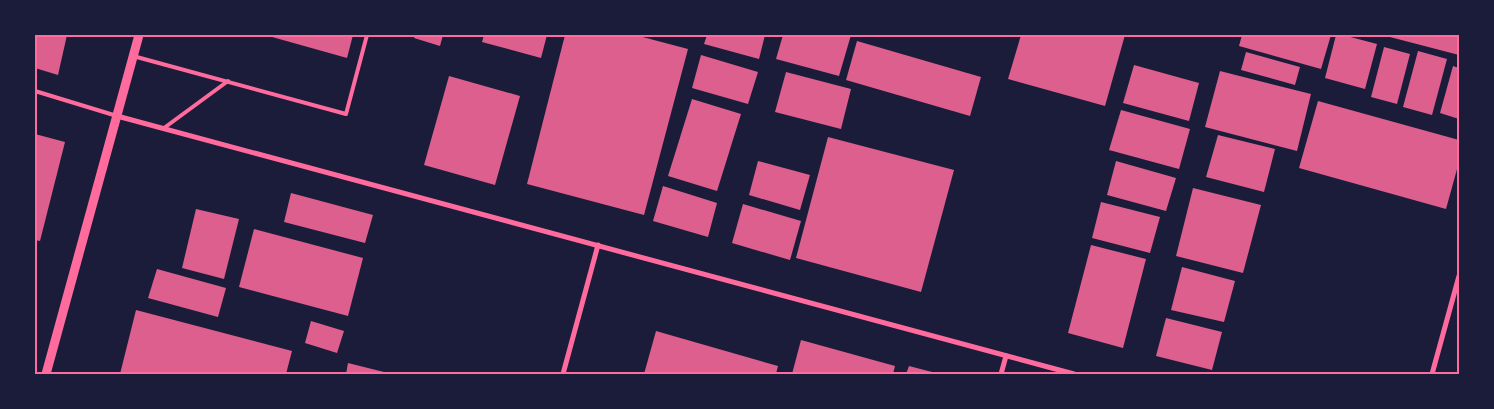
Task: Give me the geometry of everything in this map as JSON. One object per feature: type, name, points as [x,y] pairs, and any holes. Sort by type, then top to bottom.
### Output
[{"type":"street","points":[[46,374],[133,56],[136,36]]},
{"type":"street","points":[[117,116],[1074,374]]},
{"type":"street","points":[[563,374],[598,245]]},
{"type":"street","points":[[1432,374],[1459,276]]},
{"type":"street","points":[[1001,374],[1006,356]]},
{"type":"lane","points":[[133,56],[346,114],[367,35]]},
{"type":"lane","points":[[164,128],[228,81]]},
{"type":"lane","points":[[35,91],[117,116]]},
{"type":"building","points":[[35,35],[67,35],[58,75],[35,68]]},
{"type":"building","points":[[265,35],[353,35],[347,58]]},
{"type":"building","points":[[415,35],[443,35],[440,46],[414,38]]},
{"type":"building","points":[[484,35],[547,35],[541,58],[482,42]]},
{"type":"building","points":[[565,35],[635,35],[688,49],[644,215],[527,184]]},
{"type":"building","points":[[707,35],[765,35],[759,59],[704,44]]},
{"type":"building","points":[[783,35],[851,35],[839,76],[776,59]]},
{"type":"building","points":[[1021,35],[1125,35],[1105,106],[1008,79]]},
{"type":"building","points":[[1242,35],[1331,35],[1321,69],[1239,46]]},
{"type":"building","points":[[1336,35],[1343,35],[1377,44],[1365,89],[1325,78]]},
{"type":"building","points":[[1459,35],[1459,55],[1386,36]]},
{"type":"building","points":[[857,41],[981,77],[970,116],[846,80]]},
{"type":"building","points":[[1384,47],[1410,54],[1397,104],[1371,97]]},
{"type":"building","points":[[1418,51],[1447,59],[1432,115],[1403,107]]},
{"type":"building","points":[[1246,52],[1300,67],[1295,85],[1241,70]]},
{"type":"building","points":[[701,55],[758,72],[748,104],[692,88]]},
{"type":"building","points":[[1134,65],[1199,83],[1189,121],[1123,103]]},
{"type":"building","points":[[1453,66],[1459,68],[1459,119],[1440,113]]},
{"type":"building","points":[[1220,71],[1311,94],[1297,151],[1205,127]]},
{"type":"building","points":[[786,72],[851,89],[841,129],[775,112]]},
{"type":"building","points":[[449,76],[520,96],[495,185],[424,165]]},
{"type":"building","points":[[692,99],[741,114],[717,191],[668,176]]},
{"type":"building","points":[[1318,101],[1459,140],[1459,162],[1446,209],[1299,168]]},
{"type":"building","points":[[1121,110],[1190,129],[1179,169],[1109,150]]},
{"type":"building","points":[[35,134],[65,142],[40,241],[35,240]]},
{"type":"building","points":[[1218,135],[1275,149],[1264,192],[1206,177]]},
{"type":"building","points":[[828,137],[954,170],[921,292],[796,258]]},
{"type":"building","points":[[758,161],[810,175],[800,210],[749,195]]},
{"type":"building","points":[[1116,161],[1176,178],[1166,211],[1107,195]]},
{"type":"building","points":[[663,186],[717,203],[708,237],[653,221]]},
{"type":"building","points":[[1193,188],[1261,205],[1243,273],[1176,256]]},
{"type":"building","points":[[291,193],[373,215],[365,243],[284,222]]},
{"type":"building","points":[[1101,202],[1160,217],[1150,253],[1092,238]]},
{"type":"building","points":[[743,204],[801,221],[790,260],[732,243]]},
{"type":"building","points":[[196,209],[239,219],[224,279],[182,268]]},
{"type":"building","points":[[254,229],[363,258],[348,316],[239,287]]},
{"type":"building","points":[[1091,245],[1146,259],[1123,348],[1068,333]]},
{"type":"building","points":[[1182,267],[1235,281],[1224,322],[1171,310]]},
{"type":"building","points":[[157,269],[226,288],[218,317],[148,298]]},
{"type":"building","points":[[136,310],[292,351],[286,374],[120,374]]},
{"type":"building","points":[[1166,318],[1222,332],[1212,370],[1156,356]]},
{"type":"building","points":[[311,321],[344,331],[337,353],[305,343]]},
{"type":"building","points":[[656,331],[778,366],[776,374],[644,374]]},
{"type":"building","points":[[801,340],[895,366],[893,374],[792,374]]},
{"type":"building","points":[[348,363],[388,373],[388,374],[346,374]]},
{"type":"building","points":[[909,366],[936,373],[936,374],[906,374]]}]
